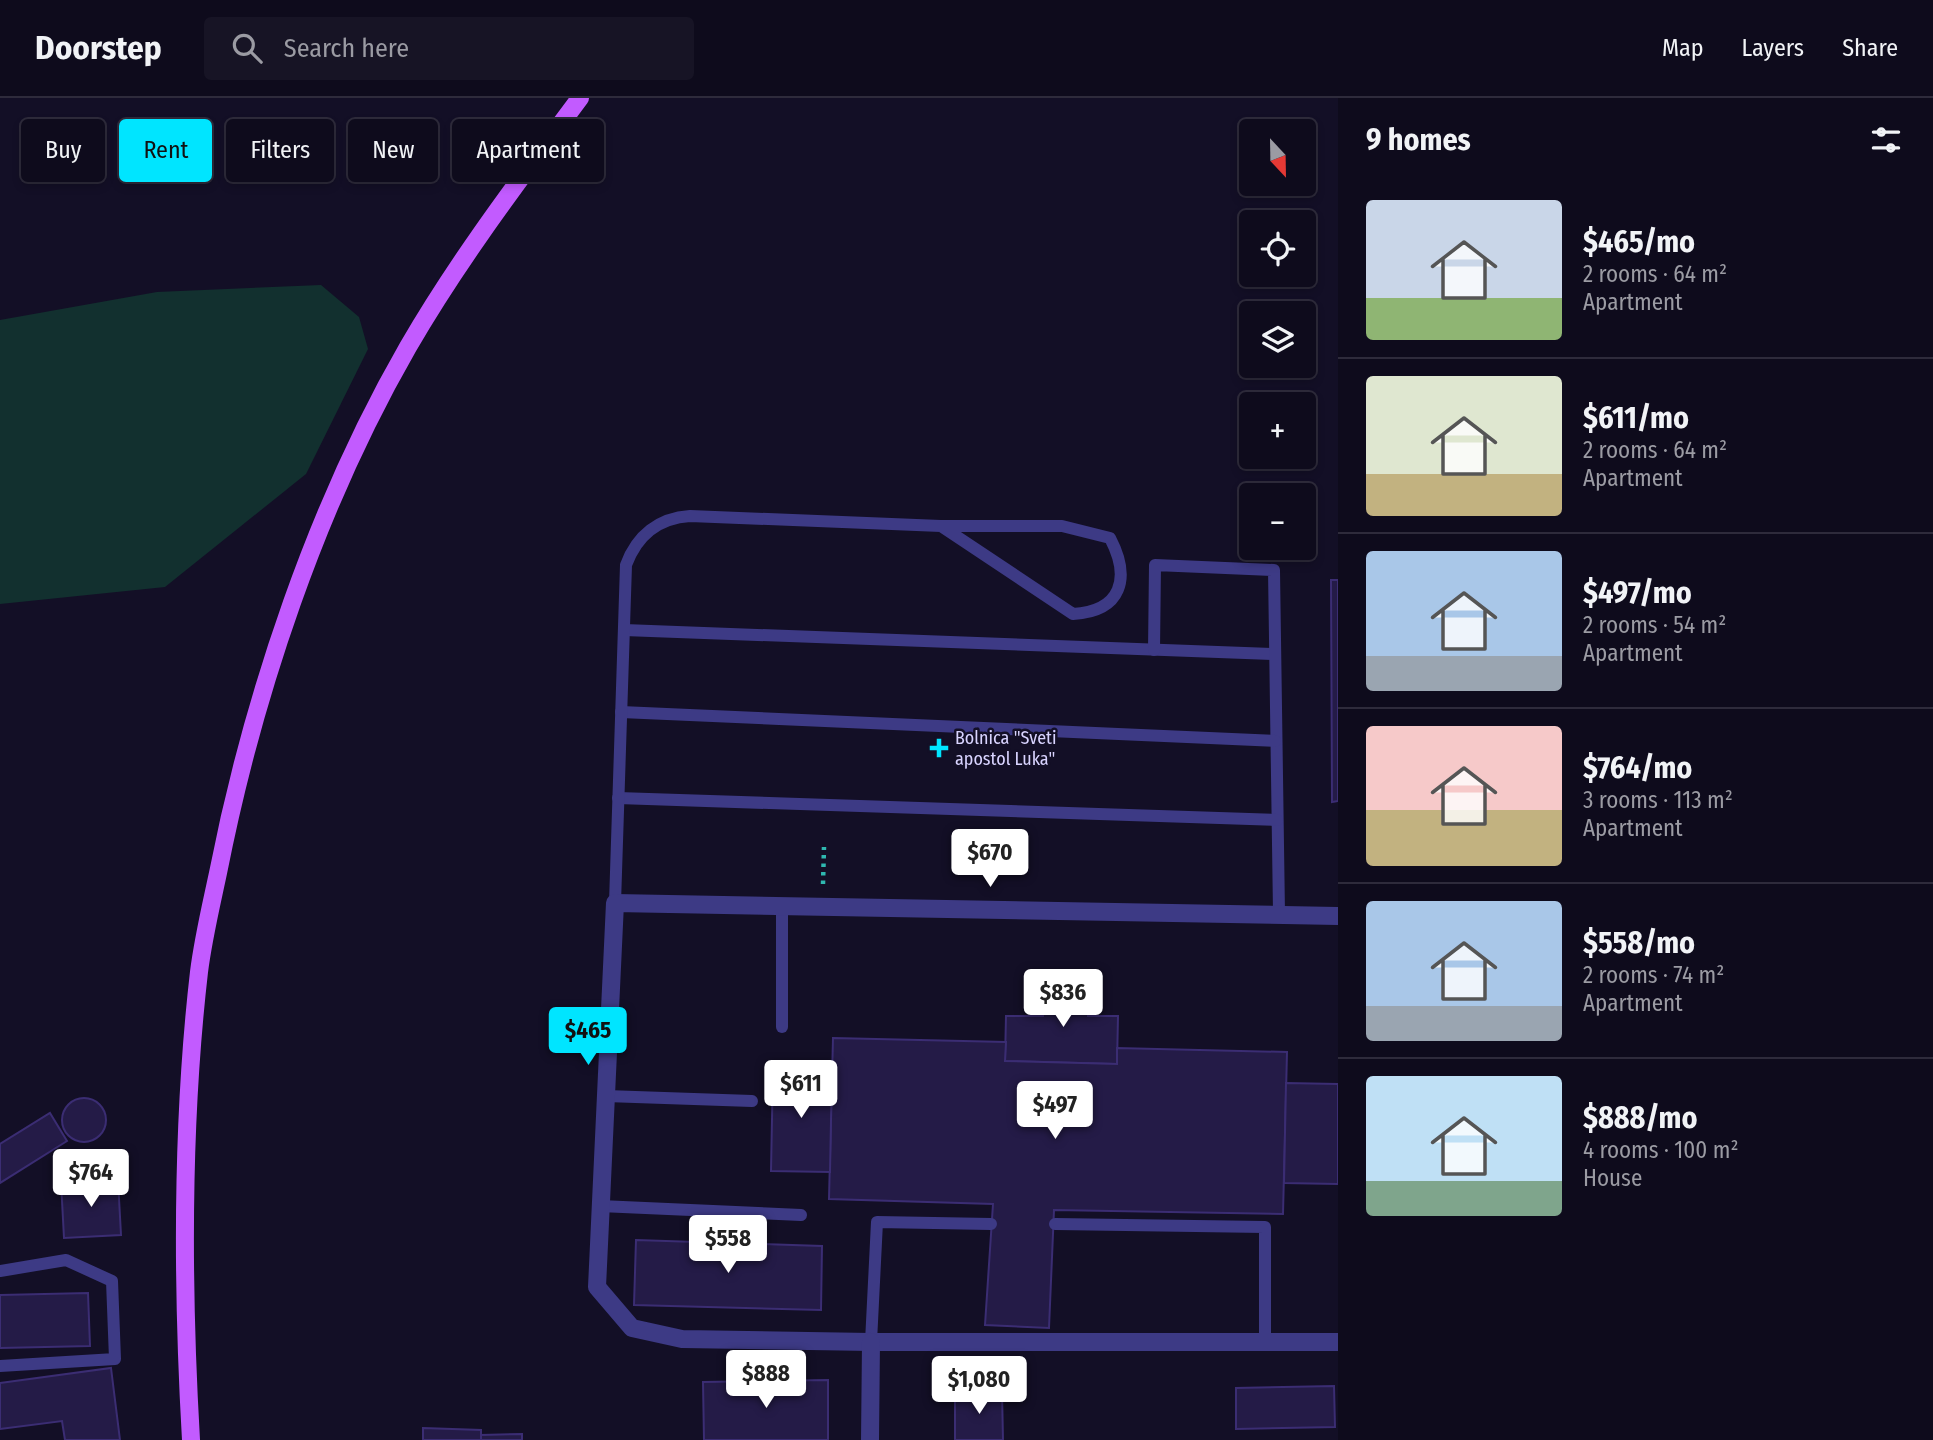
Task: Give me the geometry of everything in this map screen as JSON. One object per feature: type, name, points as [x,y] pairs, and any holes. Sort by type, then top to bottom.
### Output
[{"type":"main road","points":[[191,1440],[185,1343],[184,1157],[199,970],[236,782],[274,658],[337,489],[354,454],[408,347],[488,223],[580,98]]},
{"type":"street","points":[[1338,916],[615,903],[597,1287],[632,1328],[682,1339],[871,1342],[1338,1342]]},
{"type":"street","points":[[870,1440],[871,1342]]},
{"type":"lane","points":[[615,903],[626,565],[632,549],[644,534],[677,517],[941,526],[1062,526],[1110,538],[1121,559],[1121,580],[1115,596],[1094,612],[1073,614],[1041,595],[975,546],[941,526]]},
{"type":"lane","points":[[1154,650],[1155,565],[1274,570],[1279,914]]},
{"type":"lane","points":[[624,630],[1274,654]]},
{"type":"lane","points":[[621,712],[1275,741]]},
{"type":"lane","points":[[618,798],[1277,820]]},
{"type":"lane","points":[[782,905],[782,1027]]},
{"type":"lane","points":[[606,1096],[752,1101]]},
{"type":"lane","points":[[600,1206],[801,1215]]},
{"type":"lane","points":[[871,1342],[877,1222],[991,1224]]},
{"type":"lane","points":[[1055,1224],[1265,1227],[1265,1342]]},
{"type":"lane","points":[[0,1271],[66,1261],[112,1281],[115,1359],[0,1366]]},
{"type":"path","points":[[822,906],[824,846]]},
{"type":"green space","points":[[321,285],[359,317],[368,349],[306,474],[165,587],[0,604],[0,320],[157,292]]},
{"type":"building","points":[[1331,580],[1338,580],[1338,801],[1332,802]]},
{"type":"building","points":[[1044,979],[1089,980],[1088,1016],[1118,1016],[1117,1064],[1005,1061],[1006,1016],[1043,1016]]},
{"type":"building","points":[[833,1038],[1006,1042],[1005,1061],[1117,1064],[1117,1048],[1287,1052],[1283,1214],[1054,1210],[1049,1328],[985,1325],[993,1204],[829,1199]]},
{"type":"building","points":[[773,1068],[832,1069],[830,1172],[771,1171]]},
{"type":"building","points":[[1286,1083],[1338,1084],[1338,1184],[1284,1183]]},
{"type":"building","points":[[84,1098],[99,1105],[106,1120],[99,1135],[84,1142],[69,1135],[62,1120],[69,1105]]},
{"type":"building","points":[[50,1113],[67,1141],[0,1183],[0,1144]]},
{"type":"building","points":[[118,1180],[121,1235],[64,1238],[61,1182]]},
{"type":"building","points":[[636,1240],[822,1246],[821,1310],[634,1305]]},
{"type":"building","points":[[88,1293],[90,1346],[0,1348],[0,1295]]},
{"type":"building","points":[[111,1368],[120,1440],[65,1440],[62,1421],[0,1429],[0,1383]]},
{"type":"building","points":[[828,1380],[828,1440],[704,1440],[703,1382]]},
{"type":"building","points":[[1334,1386],[1335,1427],[1236,1429],[1236,1388]]},
{"type":"building","points":[[1002,1392],[1003,1440],[955,1440],[955,1393]]},
{"type":"building","points":[[423,1428],[481,1430],[481,1440],[423,1440]]},
{"type":"building","points":[[522,1434],[522,1440],[481,1440],[481,1435]]},
{"type":"place","name":"Bolnica \"Sveti apostol Luka\"","points":[[939,748]]}]
